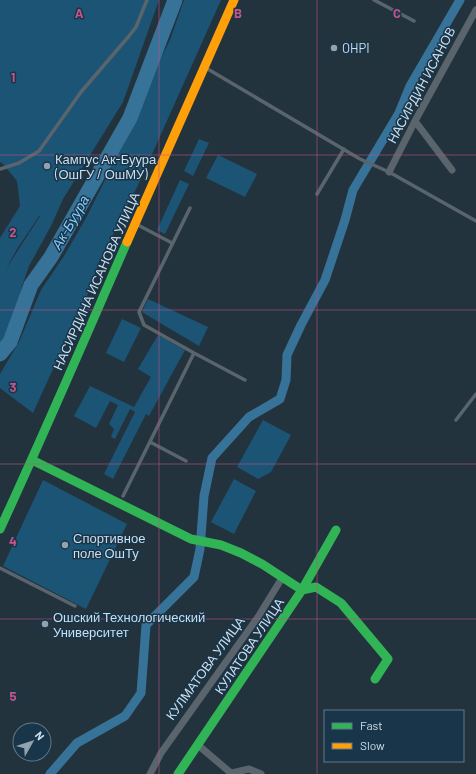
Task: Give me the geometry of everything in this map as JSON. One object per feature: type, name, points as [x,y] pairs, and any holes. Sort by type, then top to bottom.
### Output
[{"type":"street","name":"НАСИРДИНА ИСАНОВА УЛИЦА","points":[[0,529],[32,460],[49,418],[234,0]]},
{"type":"street","name":"НАСИРДИН ИСАНОВ","points":[[389,172],[415,121],[476,10]]},
{"type":"street","points":[[415,121],[452,170]]},
{"type":"street","points":[[32,460],[196,541],[221,544],[241,553],[262,564],[302,590],[316,587],[341,603],[388,659],[375,679]]},
{"type":"street","name":"КУЛАТОВА УЛИЦА","points":[[178,774],[302,590],[336,530]]},
{"type":"street","name":"КУЛМАТОВА УЛИЦА","points":[[150,774],[161,753],[258,617],[282,578]]},
{"type":"street","points":[[198,745],[232,774],[250,768],[261,774]]},
{"type":"lane","points":[[0,170],[19,163],[39,150],[81,92],[136,27],[147,0]]},
{"type":"lane","points":[[374,0],[414,21]]},
{"type":"lane","points":[[205,67],[375,167],[389,172],[476,221]]},
{"type":"lane","points":[[317,194],[344,149]]},
{"type":"lane","points":[[190,208],[139,312],[144,325],[245,380]]},
{"type":"lane","points":[[136,224],[172,243]]},
{"type":"lane","points":[[123,496],[194,353]]},
{"type":"lane","points":[[456,420],[476,394]]},
{"type":"lane","points":[[150,442],[186,461]]},
{"type":"lane","points":[[0,568],[75,606]]},
{"type":"shaded area","name":"Кампус Ак-Буура (ОшГУ / ОшМУ)","points":[[0,0],[159,0],[123,102],[63,199],[51,226],[29,266],[22,286],[11,331],[0,347],[0,238],[20,206],[17,181],[0,162]],"holes":[[[40,216],[6,269],[17,249]]]},
{"type":"shaded area","points":[[184,0],[221,0],[140,181],[99,262],[78,321],[53,369],[33,413],[0,388],[0,374],[19,342],[41,290],[64,256],[86,218],[107,176],[142,95],[170,40]]},
{"type":"shaded area","points":[[199,139],[209,143],[193,176],[184,171]]},
{"type":"shaded area","points":[[218,155],[257,174],[245,197],[206,178]]},
{"type":"shaded area","points":[[180,180],[189,184],[165,234],[157,230]]},
{"type":"shaded area","points":[[148,299],[208,327],[199,346],[142,312]]},
{"type":"shaded area","points":[[122,319],[141,328],[124,362],[106,353]]},
{"type":"shaded area","points":[[158,335],[185,350],[149,416],[146,414],[113,479],[104,474],[135,412],[130,409],[115,439],[111,437],[114,429],[109,424],[118,405],[110,401],[96,428],[74,416],[90,386],[134,407],[151,377],[138,369]]},
{"type":"shaded area","points":[[263,420],[291,435],[271,472],[258,479],[237,467]]},
{"type":"shaded area","points":[[234,479],[256,491],[234,534],[211,522]]},
{"type":"shaded area","name":"Спортивное поле ОшТу","points":[[43,480],[127,524],[86,609],[3,566]]},
{"type":"waterway","name":"Ак-Буура","points":[[0,354],[10,342],[31,285],[51,257],[130,118],[175,0]]},
{"type":"waterway","points":[[50,774],[77,743],[125,716],[141,693],[146,625],[194,577],[200,549],[204,496],[212,458],[249,417],[280,399],[286,380],[287,355],[325,280],[345,220],[353,190],[399,113],[410,86],[460,0]]},
{"type":"traffic: fast","points":[[0,529],[127,242]]},
{"type":"traffic: fast","points":[[32,460],[191,539],[221,545],[241,553],[262,564],[302,590],[316,587],[341,603],[388,659],[375,679]]},
{"type":"traffic: fast","points":[[178,774],[302,590],[336,530]]},
{"type":"traffic: slow","points":[[127,242],[234,0]]},
{"type":"place","name":"OHPI","points":[[334,48]]},
{"type":"place","name":"Кампус Ак-Буура (ОшГУ / ОшМУ)","points":[[47,166]]},
{"type":"place","name":"Спортивное поле ОшТу","points":[[65,545]]},
{"type":"place","name":"Ошский Технологический Университет","points":[[45,624]]}]
